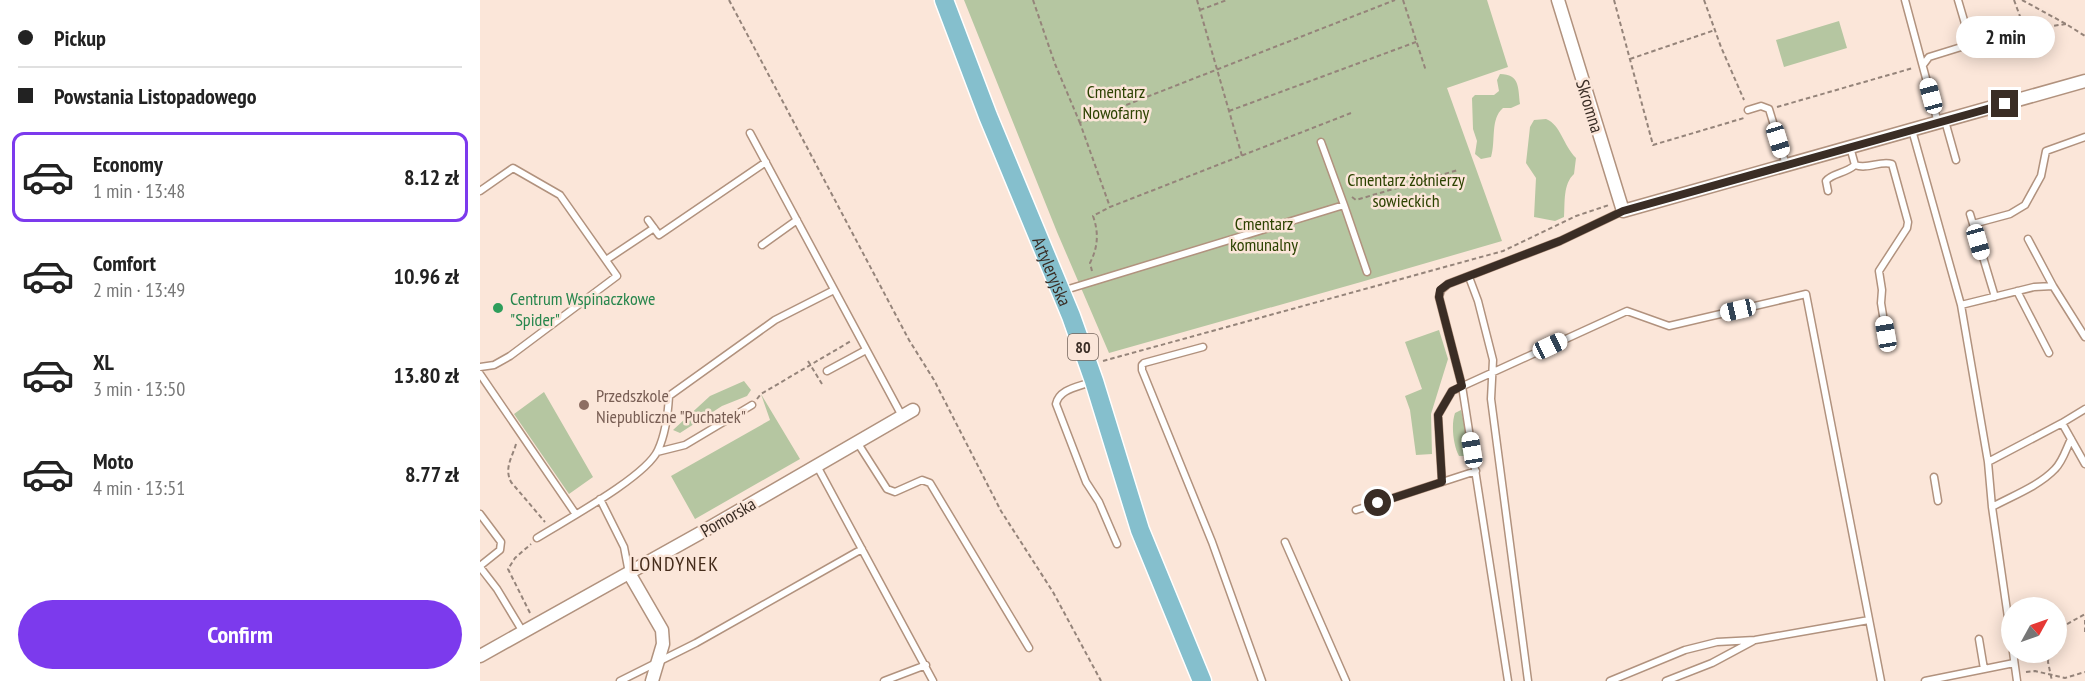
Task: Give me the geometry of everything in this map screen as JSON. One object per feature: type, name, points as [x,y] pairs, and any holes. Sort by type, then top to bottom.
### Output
[{"type":"main road","name":"Artyleryjska","points":[[942,0],[1061,291],[1094,381],[1136,518],[1202,681]]},
{"type":"street","name":"Skromna","points":[[1558,0],[1623,211]]},
{"type":"street","points":[[1623,211],[2085,81]]},
{"type":"street","name":"Pomorska","points":[[480,656],[907,413]]},
{"type":"street","points":[[629,573],[662,630],[663,644],[652,681]]},
{"type":"lane","points":[[1905,0],[1923,65],[1956,160]]},
{"type":"lane","points":[[1923,65],[1929,57],[1971,44],[1958,0]]},
{"type":"lane","points":[[1748,110],[1761,106],[1768,109],[1786,165]]},
{"type":"lane","points":[[1912,130],[1961,305],[1988,462],[2005,597]]},
{"type":"lane","points":[[750,133],[866,350],[907,413]]},
{"type":"lane","points":[[1973,224],[2010,214],[2025,205],[2041,176],[2046,151],[2085,137]]},
{"type":"lane","points":[[1321,142],[1367,272]]},
{"type":"lane","points":[[1850,147],[1855,165]]},
{"type":"lane","points":[[648,220],[659,235],[766,162]]},
{"type":"lane","points":[[1855,165],[1862,168],[1888,162],[1892,164],[1908,222],[1907,228],[1879,271],[1886,334]]},
{"type":"lane","points":[[1828,191],[1826,181],[1829,177],[1848,172],[1855,165]]},
{"type":"lane","points":[[480,191],[513,168],[560,195],[617,276],[510,356],[494,365],[480,367]]},
{"type":"lane","points":[[1061,291],[1343,203]]},
{"type":"lane","points":[[1508,681],[1462,386],[1439,297],[1440,290],[1448,284],[1560,241],[1623,211]]},
{"type":"lane","points":[[1970,214],[1995,297]]},
{"type":"lane","points":[[762,245],[797,220]]},
{"type":"lane","points":[[606,260],[654,228]]},
{"type":"lane","points":[[2028,239],[2053,286],[2085,337]]},
{"type":"lane","points":[[1469,277],[1478,301],[1493,360],[1491,399],[1528,681]]},
{"type":"lane","points":[[1961,305],[2034,287],[2053,286]]},
{"type":"lane","points":[[537,538],[625,483],[643,469],[657,452],[667,420],[669,396],[775,320],[834,290]]},
{"type":"lane","points":[[2017,291],[2049,353]]},
{"type":"lane","points":[[1442,482],[1438,415],[1452,391],[1627,311],[1669,326],[1806,294],[1881,681]]},
{"type":"lane","points":[[1203,347],[1144,363],[1142,370],[1212,542],[1262,681]]},
{"type":"lane","points":[[827,371],[866,350]]},
{"type":"lane","points":[[480,374],[575,513]]},
{"type":"lane","points":[[1094,381],[1062,393],[1056,404],[1086,482],[1117,544]]},
{"type":"lane","points":[[657,452],[685,445],[752,405]]},
{"type":"lane","points":[[1988,462],[2085,409]]},
{"type":"lane","points":[[2062,423],[2085,464]]},
{"type":"lane","points":[[1992,507],[2037,483],[2055,470],[2071,439]]},
{"type":"lane","points":[[857,442],[887,489],[895,492],[922,480],[930,483],[1029,648]]},
{"type":"lane","points":[[816,466],[933,681]]},
{"type":"lane","points":[[1356,510],[1476,471]]},
{"type":"lane","points":[[1934,477],[1938,501]]},
{"type":"lane","points":[[600,499],[624,547],[629,573]]},
{"type":"lane","points":[[480,514],[501,542],[500,550],[480,567],[497,589],[523,632]]},
{"type":"lane","points":[[1285,542],[1346,681]]},
{"type":"lane","points":[[620,681],[659,662],[862,549]]},
{"type":"lane","points":[[1610,681],[1685,650],[1716,642],[1755,640],[1869,620]]},
{"type":"lane","points":[[1978,639],[1984,669]]},
{"type":"lane","points":[[1666,681],[1712,663],[1755,640]]},
{"type":"lane","points":[[1925,681],[2014,663],[2017,681]]},
{"type":"lane","points":[[884,681],[926,665]]},
{"type":"path","points":[[729,0],[909,340],[934,380],[1000,511],[1053,592],[1101,681]]},
{"type":"path","points":[[1033,0],[1110,207]]},
{"type":"path","points":[[1197,0],[1242,156]]},
{"type":"path","points":[[1200,10],[1227,0]]},
{"type":"path","points":[[1080,123],[1395,0]]},
{"type":"path","points":[[1403,0],[1426,71]]},
{"type":"path","points":[[1614,0],[1653,145],[1750,116],[1704,0]]},
{"type":"path","points":[[2014,0],[2025,30]]},
{"type":"path","points":[[2022,0],[2085,36]]},
{"type":"path","points":[[1971,44],[2025,30],[2066,24]]},
{"type":"path","points":[[1630,59],[1715,30]]},
{"type":"path","points":[[1229,111],[1416,42]]},
{"type":"path","points":[[1768,109],[1923,65]]},
{"type":"path","points":[[1095,280],[1090,263],[1097,249],[1093,216],[1110,207],[1352,113]]},
{"type":"path","points":[[1343,203],[1351,196],[1356,200],[1458,170]]},
{"type":"path","points":[[1103,361],[1503,251],[1576,216],[1612,204]]},
{"type":"path","points":[[761,394],[859,336]]},
{"type":"path","points":[[808,361],[822,384]]},
{"type":"path","points":[[519,432],[507,474],[511,482],[545,522],[549,531]]},
{"type":"path","points":[[530,613],[508,569],[515,558],[537,538]]},
{"type":"path","points":[[2067,624],[2085,614]]},
{"type":"path","points":[[2085,620],[2085,633]]},
{"type":"path","points":[[2049,663],[2052,681]]},
{"type":"path","points":[[2016,672],[2035,671],[2065,678],[2085,672]]},
{"type":"green space","points":[[964,0],[1487,0],[1508,67],[1447,88],[1502,241],[1109,353],[1057,232]]},
{"type":"green space","points":[[1839,21],[1847,48],[1784,67],[1776,40]]},
{"type":"green space","points":[[1500,74],[1515,79],[1520,104],[1511,108],[1503,108],[1499,113],[1496,118],[1491,157],[1481,159],[1475,154],[1477,141],[1473,129],[1472,98],[1475,95],[1494,95],[1499,91],[1497,80]]},
{"type":"green space","points":[[1546,119],[1559,131],[1576,158],[1574,174],[1566,188],[1564,217],[1555,221],[1534,217],[1536,178],[1526,163],[1530,127],[1534,120]]},
{"type":"green space","points":[[1439,330],[1448,359],[1431,414],[1432,454],[1416,455],[1410,410],[1405,396],[1422,389],[1405,342]]},
{"type":"green space","points":[[744,381],[751,390],[747,396],[722,406],[680,433],[673,430],[710,396]]},
{"type":"green space","points":[[544,392],[593,477],[569,494],[514,414]]},
{"type":"green space","points":[[761,394],[800,459],[695,519],[671,476],[770,420]]},
{"type":"green space","points":[[1461,410],[1470,450],[1466,456],[1459,456],[1453,434],[1455,413]]},
{"type":"place","name":"Centrum Wspinaczkowe \"Spider\"","points":[[498,308]]},
{"type":"place","name":"Przedszkole Niepubliczne \"Puchatek\"","points":[[584,405]]},
{"type":"district","name":"LONDYNEK","points":[[675,564]]},
{"type":"route","points":[[1378,503],[1442,482],[1438,415],[1452,391],[1462,386],[1439,297],[1440,290],[1448,284],[1560,241],[1623,211],[2005,104]]},
{"type":"park label","name":"Cmentarz Nowofarny","points":[[1116,101]]},
{"type":"park label","name":"Cmentarz żołnierzy sowieckich","points":[[1406,189]]},
{"type":"park label","name":"Cmentarz komunalny","points":[[1264,233]]}]
